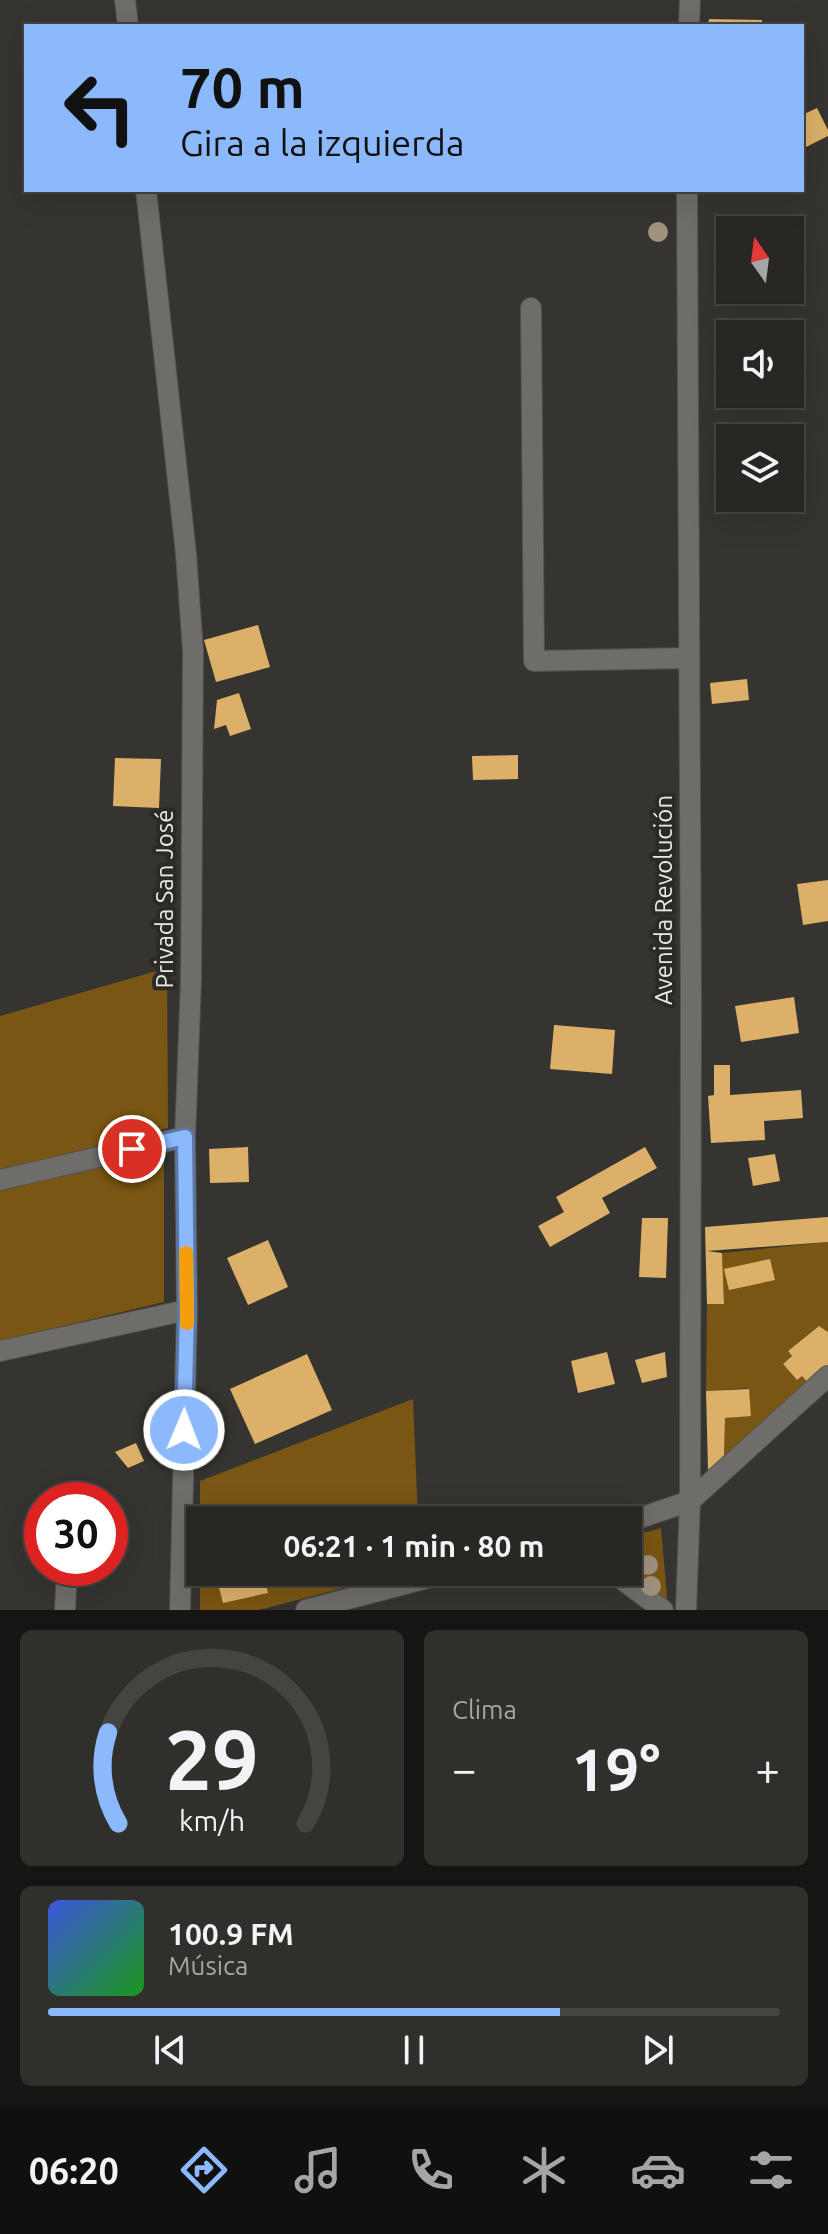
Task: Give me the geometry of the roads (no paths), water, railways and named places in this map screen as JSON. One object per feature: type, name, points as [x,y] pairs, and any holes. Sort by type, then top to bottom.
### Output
[{"type":"street","points":[[125,0],[128,24]]},
{"type":"street","points":[[689,24],[690,0]]},
{"type":"street","name":"Privada San José","points":[[146,192],[186,554],[193,651],[191,980],[185,1137],[187,1310],[180,1610]]},
{"type":"street","name":"Avenida Revolución","points":[[686,1610],[690,1501],[691,883],[687,192]]},
{"type":"street","points":[[531,308],[534,661],[688,658]]},
{"type":"street","points":[[0,1180],[185,1137]]},
{"type":"street","points":[[0,1351],[187,1310]]},
{"type":"street","points":[[642,1517],[690,1501],[828,1376]]},
{"type":"street","points":[[65,1610],[66,1586]]},
{"type":"street","points":[[306,1610],[397,1586]]},
{"type":"street","points":[[631,1586],[663,1610]]}]
